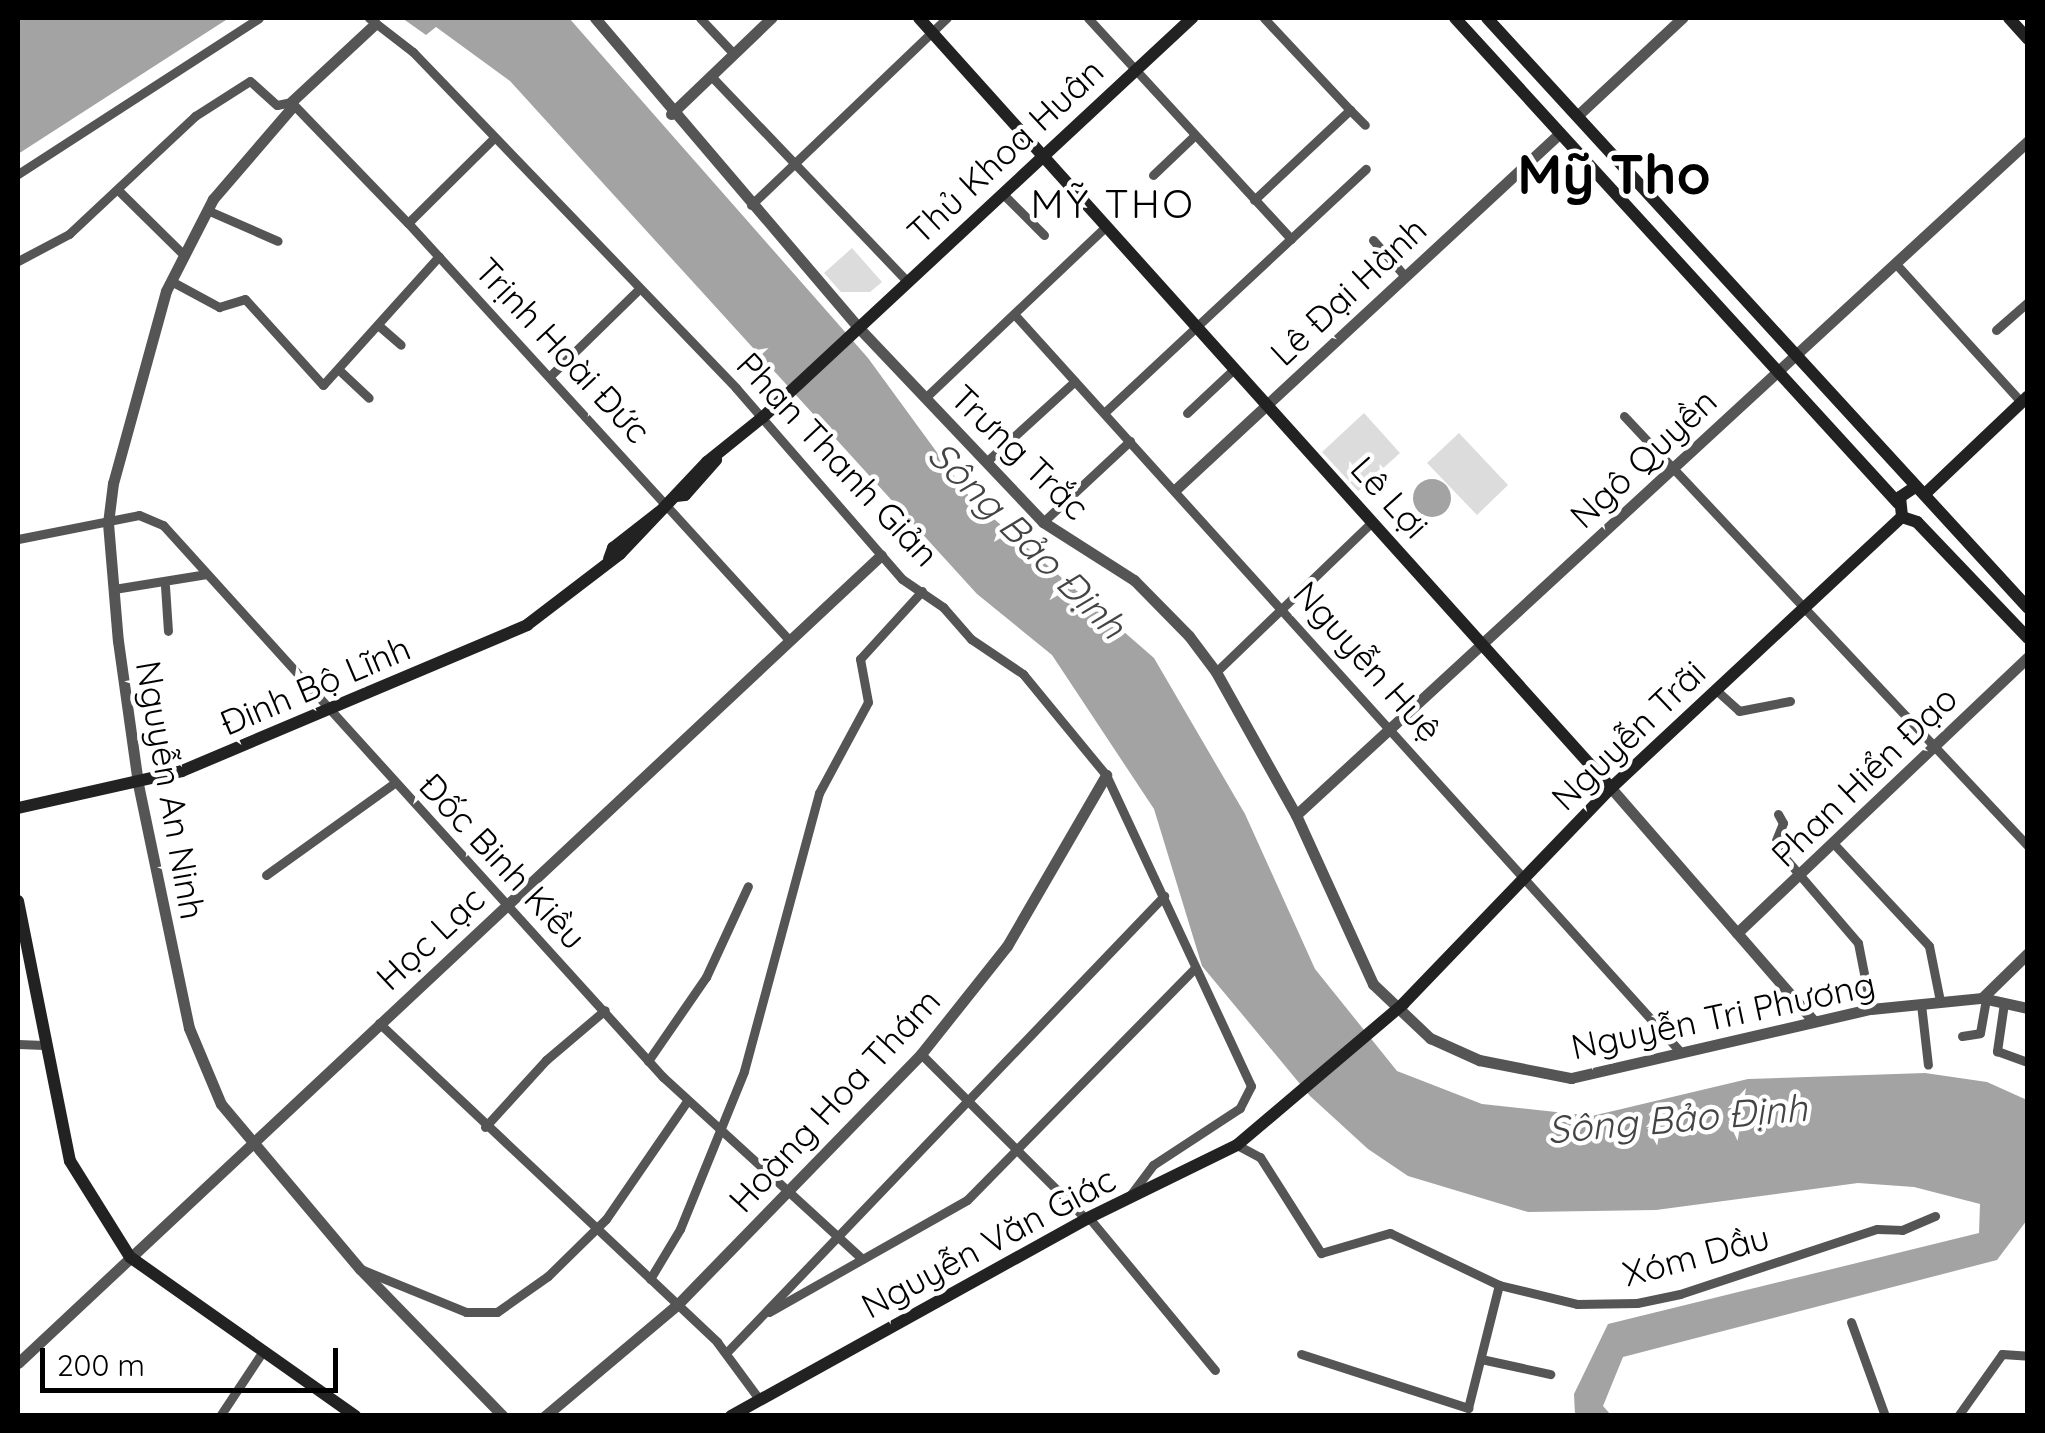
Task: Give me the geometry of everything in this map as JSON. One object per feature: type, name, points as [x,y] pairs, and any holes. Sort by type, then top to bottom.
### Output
[{"type":"main road","name":"Lê Lợi","points":[[918,18],[1611,788]]},
{"type":"main road","name":"Thủ Khoa Huân","points":[[775,406],[1192,18]]},
{"type":"main road","points":[[1455,18],[1778,370],[1900,510],[1917,522],[2028,638]]},
{"type":"main road","points":[[1488,18],[2028,608]]},
{"type":"main road","points":[[2009,18],[2028,39]]},
{"type":"main road","points":[[1560,133],[1577,116]]},
{"type":"main road","name":"Nguyễn Trãi","points":[[1270,1117],[1404,1004],[1611,788],[1805,606],[1921,490],[2024,399]]},
{"type":"main road","name":"Đinh Bộ Lĩnh","points":[[18,808],[138,784],[265,742],[500,641],[550,609],[609,559],[775,406]]},
{"type":"main road","points":[[1917,522],[1932,507]]},
{"type":"main road","points":[[18,901],[70,1162],[130,1257],[351,1415]]},
{"type":"main road","name":"Nguyễn Văn Giác","points":[[731,1416],[1088,1219],[1237,1146],[1270,1117]]},
{"type":"street","points":[[18,174],[259,18]]},
{"type":"street","points":[[700,18],[733,54]]},
{"type":"street","points":[[670,114],[771,18]]},
{"type":"street","points":[[751,205],[947,18]]},
{"type":"street","points":[[1088,18],[1291,239]]},
{"type":"street","points":[[1264,18],[1365,126]]},
{"type":"street","points":[[1577,116],[1680,18]]},
{"type":"street","name":"Trưng Trắc","points":[[598,19],[670,114],[855,330],[1043,522],[1134,580],[1216,672],[1296,815],[1372,984],[1388,1003]]},
{"type":"street","name":"Nguyễn An Ninh","points":[[372,21],[292,104],[208,210],[171,281],[146,346],[108,522],[114,589],[138,784],[189,1028],[212,1088],[250,1143],[360,1269],[502,1416]]},
{"type":"street","name":"Phan Thanh Giản","points":[[372,21],[413,52],[640,288],[763,418],[881,554],[971,640],[1023,674],[1106,775],[1251,1095],[1153,1165],[1126,1202]]},
{"type":"street","points":[[711,76],[908,282]]},
{"type":"street","points":[[18,261],[69,234],[195,116],[244,81],[277,105],[292,104]]},
{"type":"street","name":"Trịnh Hoài Đức","points":[[292,104],[550,375],[790,641]]},
{"type":"street","points":[[1254,200],[1350,110]]},
{"type":"street","name":"Lê Đại Hành","points":[[1175,490],[1560,133]]},
{"type":"street","points":[[1153,175],[1195,134]]},
{"type":"street","points":[[408,224],[494,138]]},
{"type":"street","name":"Ngô Quyền","points":[[1296,815],[2028,141]]},
{"type":"street","points":[[1104,413],[1366,169]]},
{"type":"street","points":[[119,190],[184,255]]},
{"type":"street","points":[[1003,194],[1044,235]]},
{"type":"street","points":[[208,210],[278,241]]},
{"type":"street","points":[[925,398],[1106,226]]},
{"type":"street","points":[[1373,240],[1405,276]]},
{"type":"street","points":[[171,281],[219,307],[245,299],[323,384],[438,256]]},
{"type":"street","points":[[1896,264],[2024,399]]},
{"type":"street","points":[[550,375],[640,288]]},
{"type":"street","points":[[1996,330],[2028,302]]},
{"type":"street","name":"Nguyễn Huệ","points":[[1014,314],[1528,877],[1678,1048]]},
{"type":"street","points":[[378,325],[401,345]]},
{"type":"street","points":[[338,368],[369,398]]},
{"type":"street","points":[[1187,413],[1234,369]]},
{"type":"street","points":[[986,462],[1075,381]]},
{"type":"street","points":[[1624,416],[1936,743],[2028,846]]},
{"type":"street","points":[[1043,522],[1130,441]]},
{"type":"street","name":"Đốc Binh Kiều","points":[[108,522],[149,515],[686,1102],[862,1259]]},
{"type":"street","points":[[18,539],[108,522]]},
{"type":"street","points":[[1216,672],[1372,522]]},
{"type":"street","name":"Học Lạc","points":[[18,1364],[881,554]]},
{"type":"street","points":[[114,589],[165,586],[207,574]]},
{"type":"street","points":[[165,586],[168,631]]},
{"type":"street","points":[[650,1279],[680,1229],[721,1134],[819,794],[868,702],[860,659],[922,591]]},
{"type":"street","name":"Phan Hiển Đạo","points":[[1737,932],[1799,878],[2028,658]]},
{"type":"street","points":[[1716,690],[1740,711],[1790,700]]},
{"type":"street","name":"Hoàng Hoa Thám","points":[[545,1416],[677,1305],[921,1054],[1007,946],[1106,775]]},
{"type":"street","points":[[266,876],[393,784]]},
{"type":"street","name":"Lê Lợi","points":[[1611,788],[1814,1020]]},
{"type":"street","points":[[1778,814],[1783,823],[1772,841],[1799,878],[1858,943],[1870,1010]]},
{"type":"street","points":[[1834,844],[1929,946],[1940,1002]]},
{"type":"street","points":[[648,1061],[706,977],[748,886]]},
{"type":"street","points":[[726,1352],[1164,896]]},
{"type":"street","points":[[1962,1036],[1980,1033],[1984,998],[2028,953]]},
{"type":"street","points":[[761,1316],[967,1200],[1195,968]]},
{"type":"street","name":"Nguyễn Tri Phương","points":[[1388,1003],[1430,1038],[1480,1060],[1549,1077],[1571,1078],[1678,1048],[1870,1010],[1984,998],[2028,1008]]},
{"type":"street","points":[[2004,1003],[1997,1051],[2028,1062]]},
{"type":"street","points":[[1921,1004],[1928,1065]]},
{"type":"street","points":[[485,1127],[546,1060],[605,1010]]},
{"type":"street","points":[[379,1023],[726,1352],[759,1400]]},
{"type":"street","points":[[18,1044],[44,1045]]},
{"type":"street","points":[[921,1054],[1088,1219],[1215,1370]]},
{"type":"street","points":[[360,1269],[466,1312],[497,1312],[548,1276],[597,1229],[686,1102]]},
{"type":"street","name":"Xóm Dầu","points":[[1237,1146],[1260,1156],[1322,1254],[1390,1233],[1499,1285],[1577,1304],[1637,1303],[1935,1216]]},
{"type":"street","points":[[1301,1354],[1466,1412],[1499,1285]]},
{"type":"street","points":[[1851,1322],[1885,1416]]},
{"type":"street","points":[[220,1416],[261,1354]]},
{"type":"street","points":[[1958,1416],[2002,1354],[2028,1356]]},
{"type":"street","points":[[1482,1359],[1550,1374]]},
{"type":"shaded area","points":[[852,248],[882,282],[870,292],[841,292],[824,273]]},
{"type":"shaded area","points":[[1364,413],[1400,453],[1358,491],[1322,452]]},
{"type":"shaded area","points":[[1459,433],[1508,485],[1477,515],[1427,463]]},
{"type":"water","points":[[18,18],[229,18],[18,154]]},
{"type":"water","name":"Sông Bảo Định","points":[[402,18],[569,18],[868,358],[971,499],[1154,658],[1245,814],[1315,969],[1397,1071],[1482,1104],[1592,1116],[1748,1079],[1925,1073],[1987,1082],[2027,1100],[2027,1220],[1997,1260],[1623,1357],[1603,1406],[1611,1415],[1575,1415],[1574,1394],[1608,1324],[1979,1233],[1980,1204],[1914,1187],[1858,1183],[1656,1210],[1528,1212],[1408,1176],[1368,1149],[1310,1096],[1202,966],[1154,809],[1052,655],[977,594],[510,81],[436,27],[426,35]]},
{"type":"water","points":[[1432,479],[1446,484],[1451,498],[1446,512],[1432,517],[1418,512],[1413,498],[1418,484]]},
{"type":"district","name":"Mỹ Tho","points":[[1614,174]]},
{"type":"district","name":"MỸ THO","points":[[1113,203]]}]
